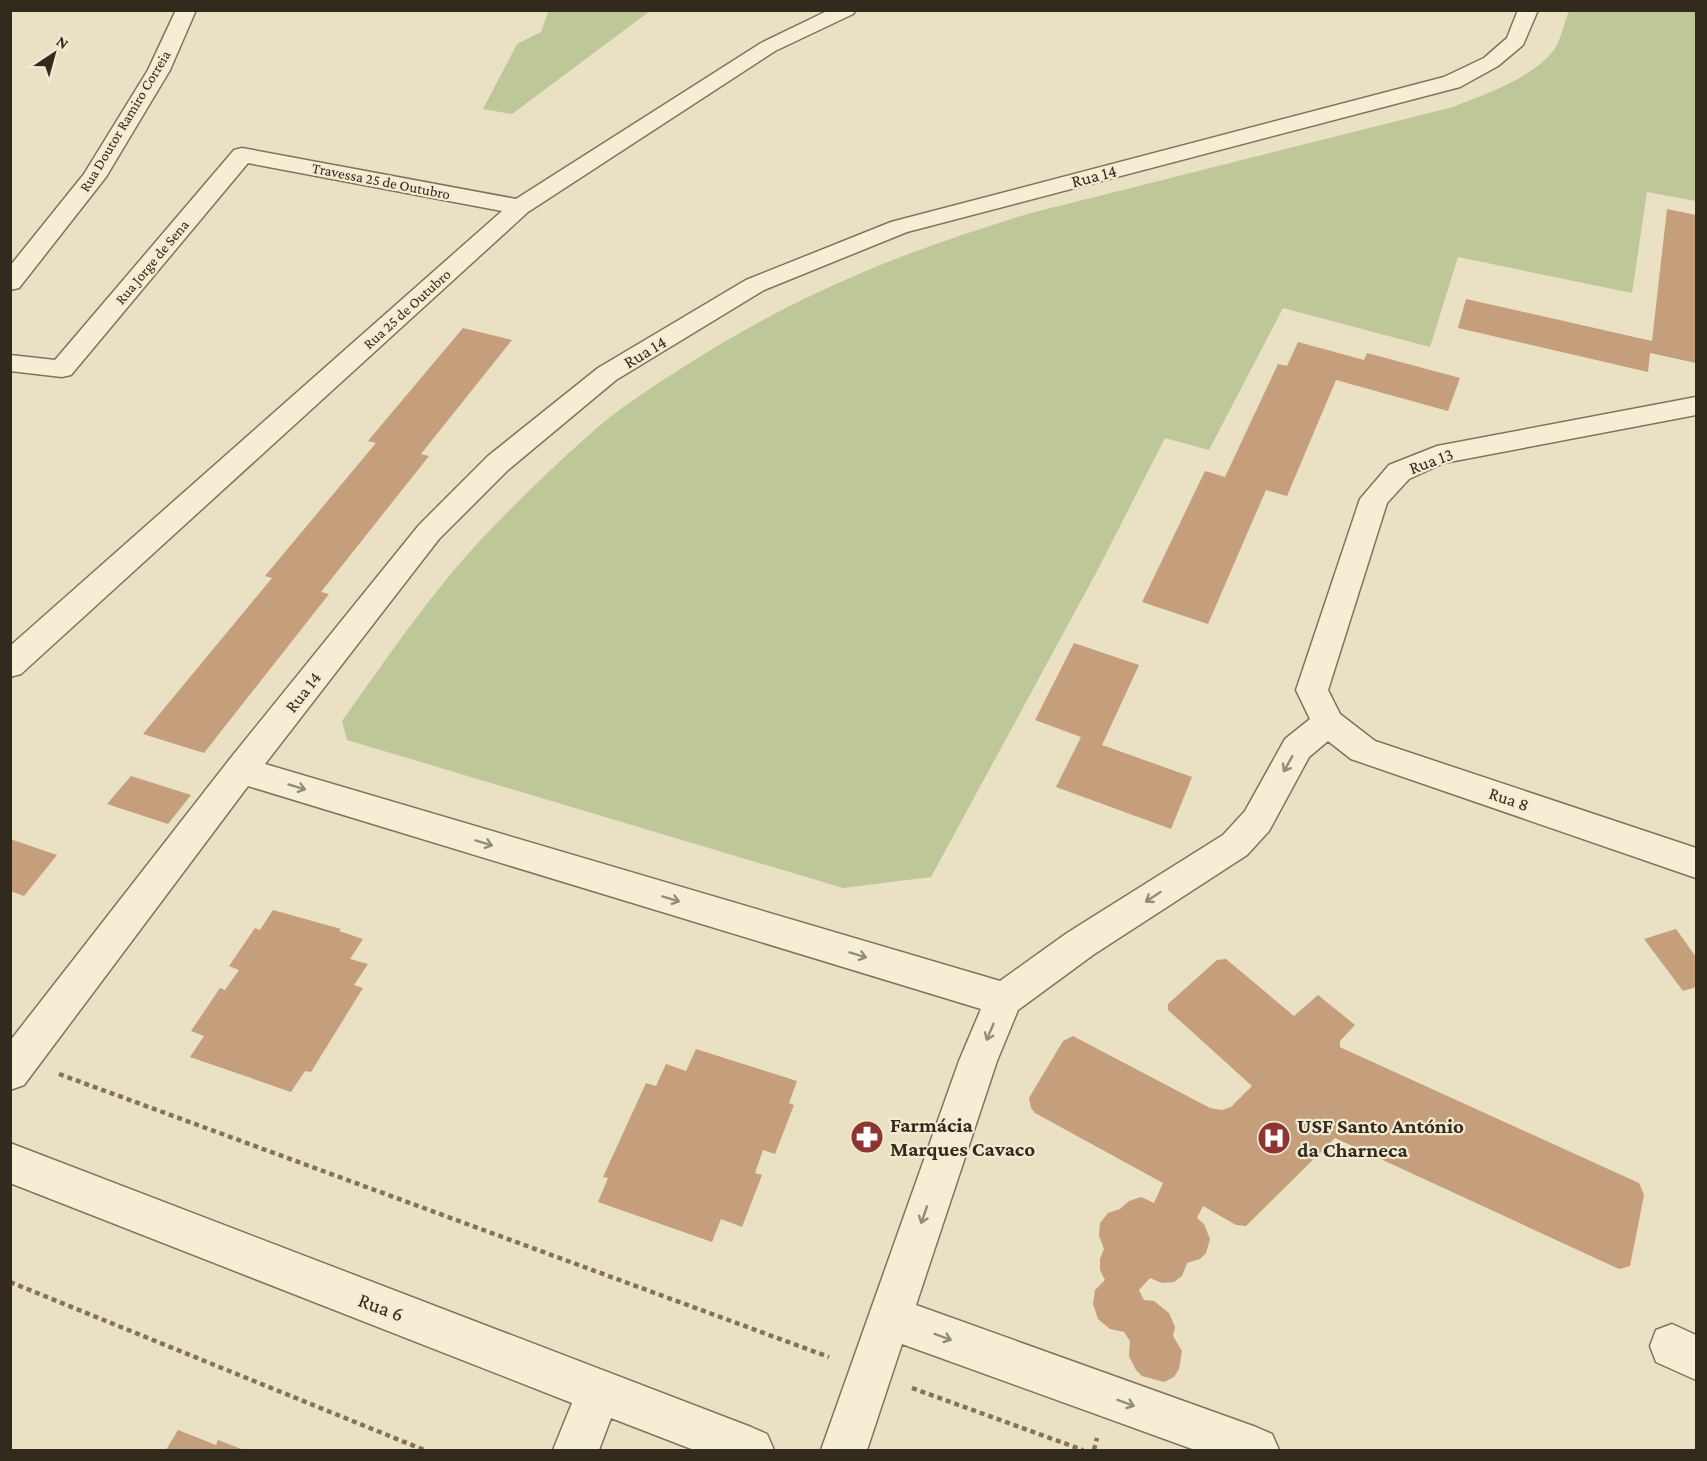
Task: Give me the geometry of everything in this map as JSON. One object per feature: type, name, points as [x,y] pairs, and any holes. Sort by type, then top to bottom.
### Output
[{"type":"street","name":"Rua Doutor Ramiro Correia","points":[[10,283],[94,177],[159,70],[186,10]]},
{"type":"street","name":"Rua 25 de Outubro","points":[[10,665],[520,207],[768,47],[846,10]]},
{"type":"street","name":"Rua 14","points":[[10,1072],[242,770],[429,532],[498,464],[607,374],[755,285],[899,227],[1452,82],[1491,62],[1516,41],[1527,10]]},
{"type":"street","name":"Travessa 25 de Outubro","points":[[242,155],[520,207]]},
{"type":"street","name":"Rua Jorge de Sena","points":[[10,363],[62,369],[242,155]]},
{"type":"street","name":"Rua 13","points":[[1328,723],[1312,690],[1374,499],[1399,472],[1437,454],[1696,406]]},
{"type":"street","points":[[844,1450],[978,1061],[1004,999],[1080,944],[1235,845],[1257,821],[1297,748],[1328,723]]},
{"type":"street","name":"Rua 8","points":[[1328,723],[1363,750],[1696,863]]},
{"type":"street","points":[[242,770],[1004,999]]},
{"type":"street","name":"Rua 6","points":[[10,1163],[751,1450]]},
{"type":"street","points":[[888,1317],[1256,1450]]},
{"type":"street","points":[[576,1450],[598,1392]]},
{"type":"path","points":[[53,1072],[838,1360]]},
{"type":"path","points":[[10,1282],[424,1450]]},
{"type":"path","points":[[906,1386],[1083,1450]]},
{"type":"green space","points":[[549,10],[650,11],[512,114],[483,109],[517,44],[541,32]]},
{"type":"green space","points":[[1569,11],[1696,11],[1696,201],[1647,192],[1632,293],[1458,257],[1430,347],[1283,308],[1209,450],[1165,438],[1096,573],[931,877],[843,888],[347,740],[342,721],[434,595],[495,525],[553,467],[612,415],[726,341],[768,317],[852,277],[985,227],[1031,213],[1466,102],[1521,77],[1544,60],[1554,50]]},
{"type":"building","points":[[1667,209],[1696,215],[1696,363],[1650,353],[1648,372],[1458,328],[1466,299],[1652,341]]},
{"type":"building","points":[[463,328],[512,340],[421,454],[429,456],[321,592],[329,594],[204,753],[143,734],[272,578],[265,576],[376,443],[368,441]]},
{"type":"building","points":[[1298,342],[1364,360],[1367,353],[1460,378],[1448,411],[1336,380],[1287,496],[1266,490],[1208,624],[1142,602],[1205,471],[1225,477],[1278,364],[1287,366]]},
{"type":"building","points":[[1074,643],[1139,665],[1102,745],[1192,777],[1171,829],[1056,787],[1081,737],[1035,720]]},
{"type":"building","points":[[131,776],[191,795],[168,824],[107,804]]},
{"type":"building","points":[[10,839],[57,855],[24,896],[10,891]]},
{"type":"building","points":[[273,910],[341,929],[339,931],[363,939],[350,959],[368,964],[354,985],[363,988],[311,1072],[305,1071],[291,1092],[190,1057],[204,1036],[191,1031],[220,988],[225,990],[239,970],[229,966],[255,928],[260,930]]},
{"type":"building","points":[[1676,929],[1696,957],[1696,987],[1683,991],[1644,939]]},
{"type":"building","points":[[1226,959],[1294,1016],[1318,995],[1355,1025],[1340,1041],[1340,1047],[1639,1183],[1644,1195],[1630,1266],[1619,1269],[1335,1138],[1246,1226],[1236,1225],[1203,1206],[1197,1218],[1204,1224],[1210,1239],[1206,1253],[1200,1259],[1187,1263],[1182,1276],[1174,1282],[1162,1283],[1150,1278],[1139,1290],[1144,1300],[1154,1301],[1169,1313],[1175,1327],[1173,1336],[1182,1351],[1179,1369],[1174,1377],[1164,1382],[1142,1376],[1129,1356],[1130,1341],[1124,1332],[1110,1329],[1098,1319],[1093,1304],[1095,1290],[1105,1280],[1100,1270],[1100,1259],[1104,1249],[1099,1236],[1100,1223],[1108,1213],[1120,1209],[1129,1201],[1141,1197],[1154,1203],[1163,1183],[1035,1113],[1031,1108],[1029,1098],[1063,1041],[1073,1036],[1210,1108],[1222,1110],[1231,1107],[1252,1086],[1168,1010],[1168,1004],[1217,960]]},
{"type":"building","points":[[696,1049],[797,1081],[789,1103],[794,1105],[775,1154],[763,1150],[755,1173],[762,1175],[742,1227],[721,1219],[712,1242],[598,1202],[608,1178],[603,1177],[646,1083],[656,1086],[666,1064],[686,1071]]},
{"type":"building","points":[[178,1430],[216,1445],[218,1440],[244,1450],[166,1450]]},
{"type":"place","name":"Farmácia Marques Cavaco","points":[[867,1137]]},
{"type":"place","name":"USF Santo António da Charneca","points":[[1274,1138]]}]
